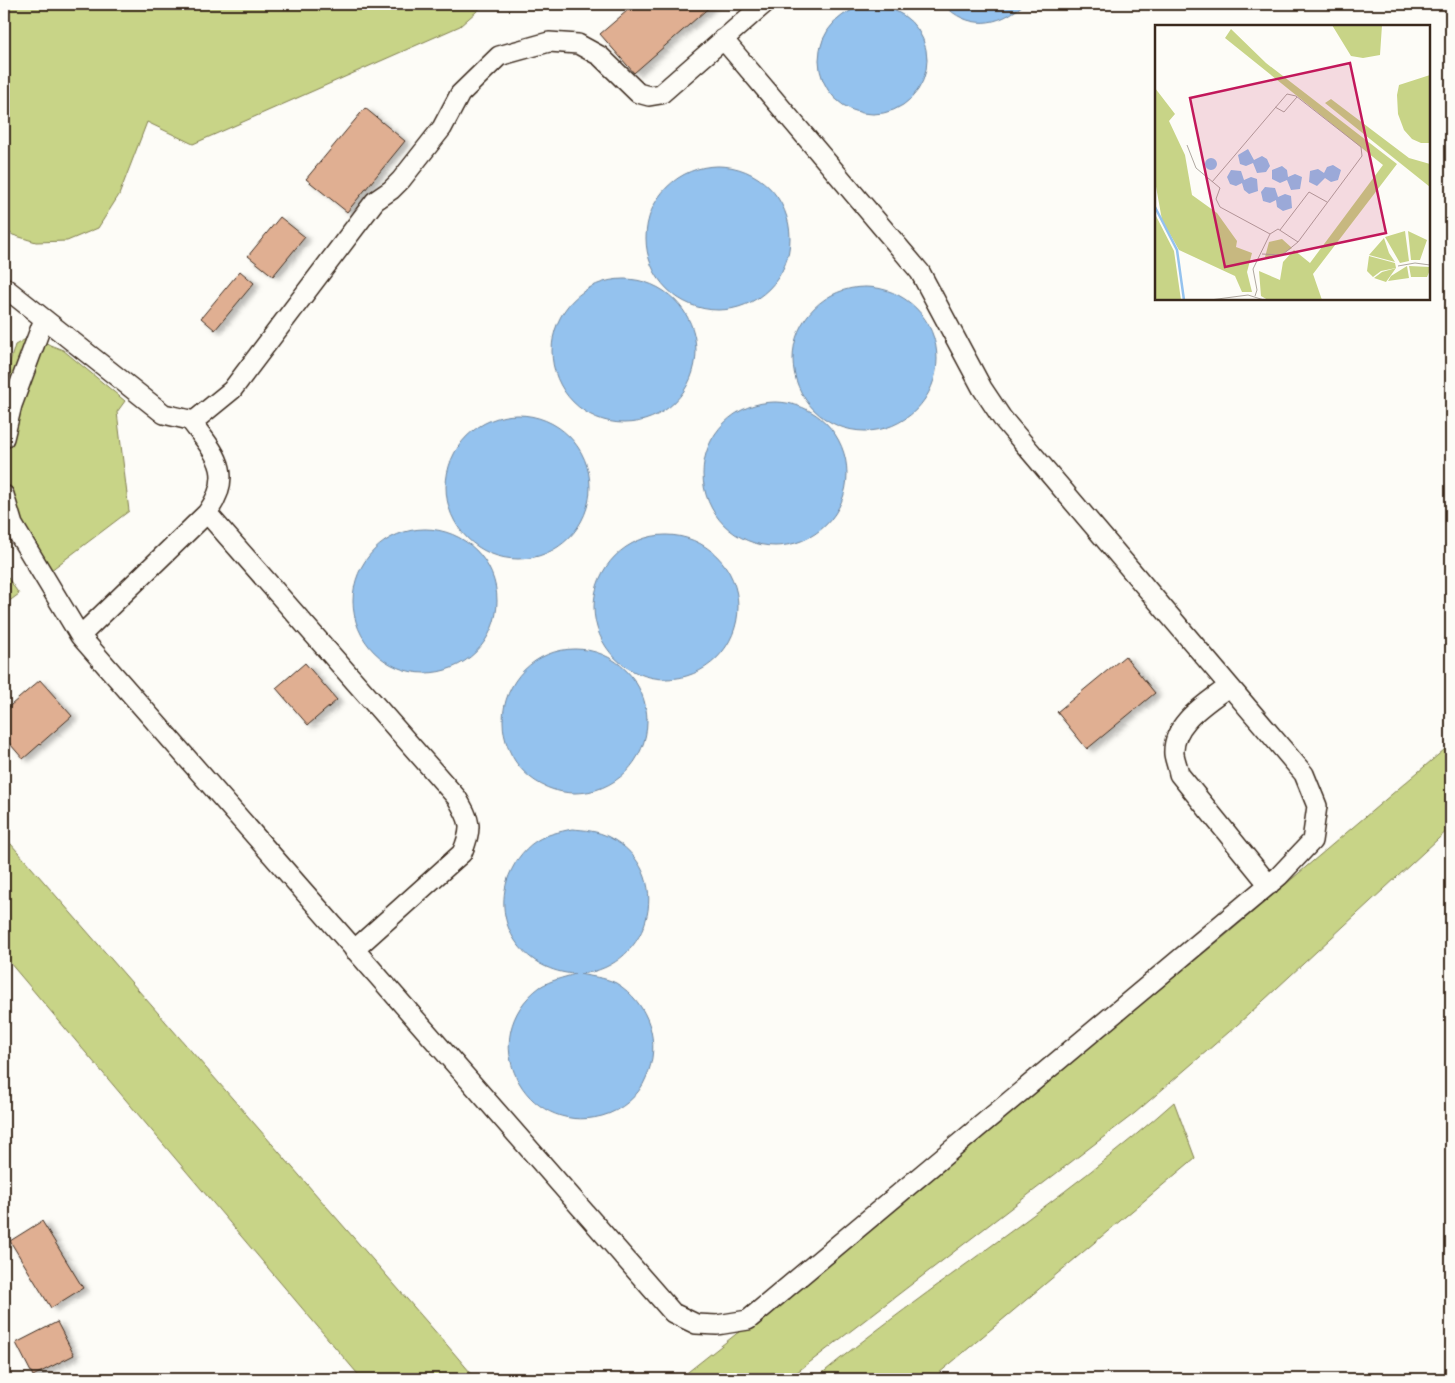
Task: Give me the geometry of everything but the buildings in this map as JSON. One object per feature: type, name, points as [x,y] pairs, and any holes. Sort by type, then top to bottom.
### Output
[{"type":"lane","points":[[4,287],[164,414],[194,420],[232,390],[375,201],[401,180],[442,128],[460,94],[499,56],[549,42],[578,44],[600,56],[638,93],[649,96],[661,94],[764,4]]},
{"type":"lane","points":[[4,495],[13,525],[80,636],[673,1313],[696,1324],[717,1325],[748,1320],[1279,876],[1312,841],[1318,806],[1304,774],[1002,418],[982,388],[920,272],[723,39]]},
{"type":"lane","points":[[4,438],[12,405],[44,319]]},
{"type":"lane","points":[[80,636],[207,513],[217,499],[222,483],[220,468],[213,451],[190,420]]},
{"type":"lane","points":[[207,513],[457,798],[467,815],[470,834],[462,853],[354,950]]},
{"type":"lane","points":[[1230,686],[1184,722],[1176,739],[1174,755],[1179,774],[1268,885]]},
{"type":"green space","points":[[4,4],[485,4],[460,26],[193,144],[147,122],[119,195],[98,228],[67,241],[36,242],[13,235],[4,229]]},
{"type":"green space","points":[[33,335],[63,350],[125,401],[117,412],[129,511],[38,580],[4,509],[4,382],[15,345]]},
{"type":"green space","points":[[4,572],[19,594],[4,605]]},
{"type":"green space","points":[[1451,744],[1451,827],[1236,1026],[1135,1113],[788,1379],[679,1379],[787,1294],[1227,934]]},
{"type":"green space","points":[[4,836],[476,1379],[362,1379],[4,956]]},
{"type":"green space","points":[[1174,1102],[1195,1158],[932,1379],[815,1379],[905,1309],[1042,1209],[1131,1139]]},
{"type":"water","points":[[943,4],[1024,4],[1004,17],[994,21],[983,22],[963,18]]},
{"type":"water","points":[[873,6],[894,10],[911,22],[923,39],[927,60],[923,81],[911,98],[894,110],[873,114],[852,110],[835,98],[823,81],[819,60],[823,39],[835,22],[852,10]]},
{"type":"water","points":[[718,166],[746,171],[769,187],[785,210],[790,238],[785,266],[769,289],[746,305],[718,310],[690,305],[667,289],[651,266],[646,238],[651,210],[667,187],[690,171]]},
{"type":"water","points":[[624,279],[652,284],[675,300],[691,323],[696,351],[691,379],[675,402],[652,418],[624,423],[596,418],[573,402],[557,379],[552,351],[557,323],[573,300],[596,284]]},
{"type":"water","points":[[865,287],[893,292],[916,308],[932,331],[937,359],[932,387],[916,410],[893,426],[865,431],[837,426],[814,410],[798,387],[793,359],[798,331],[814,308],[837,292]]},
{"type":"water","points":[[775,402],[803,407],[826,423],[842,446],[847,474],[842,502],[826,525],[803,541],[775,546],[747,541],[724,525],[708,502],[703,474],[708,446],[724,423],[747,407]]},
{"type":"water","points":[[518,415],[546,420],[569,436],[585,459],[590,487],[585,515],[569,538],[546,554],[518,559],[490,554],[467,538],[451,515],[446,487],[451,459],[467,436],[490,420]]},
{"type":"water","points":[[425,529],[453,534],[476,550],[492,573],[497,601],[492,629],[476,652],[453,668],[425,673],[397,668],[374,652],[358,629],[353,601],[358,573],[374,550],[397,534]]},
{"type":"water","points":[[666,535],[694,540],[717,556],[733,579],[738,607],[733,635],[717,658],[694,674],[666,679],[638,674],[615,658],[599,635],[594,607],[599,579],[615,556],[638,540]]},
{"type":"water","points":[[575,649],[603,654],[626,670],[642,693],[647,721],[642,749],[626,772],[603,788],[575,793],[547,788],[524,772],[508,749],[503,721],[508,693],[524,670],[547,654]]},
{"type":"water","points":[[572,829],[587,830],[609,837],[630,852],[643,872],[649,893],[647,916],[639,937],[625,954],[605,967],[580,974],[616,983],[637,1001],[649,1025],[653,1051],[651,1065],[646,1078],[634,1097],[622,1107],[609,1114],[574,1118],[550,1112],[530,1097],[517,1078],[510,1055],[511,1031],[520,1007],[540,987],[575,974],[558,971],[542,965],[529,956],[510,931],[505,915],[504,899],[509,875],[526,849],[544,837]]}]
